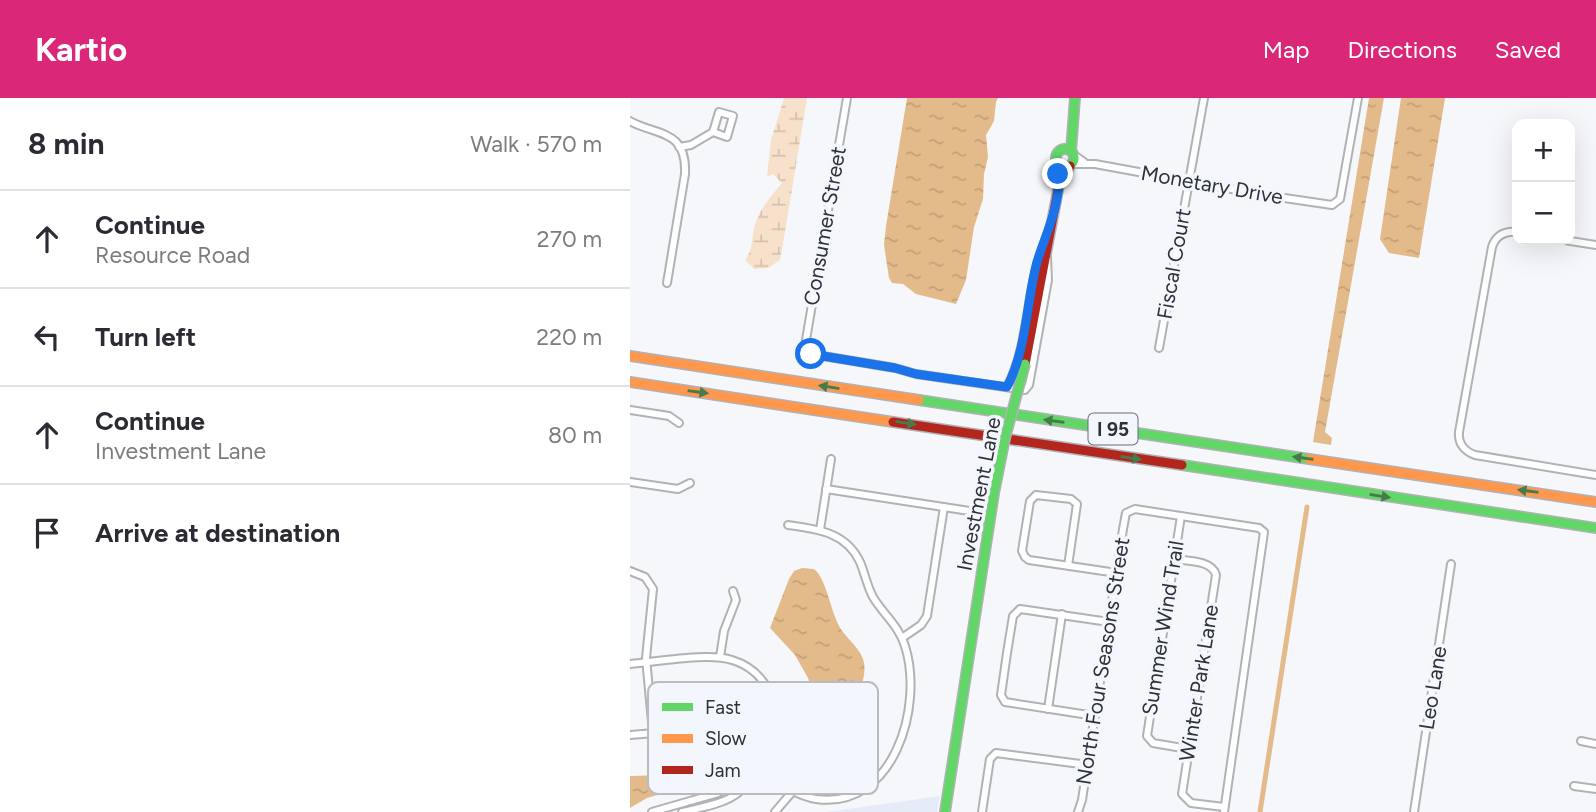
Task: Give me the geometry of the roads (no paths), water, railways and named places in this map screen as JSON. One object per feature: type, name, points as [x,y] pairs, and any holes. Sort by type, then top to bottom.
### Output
[{"type":"main road","points":[[1058,165],[1064,168],[1070,157],[1075,98]]},
{"type":"main road","name":"Investment Lane","points":[[944,812],[994,493],[1005,438],[1025,364],[1059,185],[1070,157],[1056,157],[1059,185]]},
{"type":"main road","name":"I 95","points":[[630,356],[1596,502]]},
{"type":"main road","name":"I 95","points":[[630,382],[1596,528]]},
{"type":"street","name":"Consumer Street","points":[[847,98],[807,347],[811,354],[916,374],[1007,387]]},
{"type":"street","name":"Fiscal Court","points":[[1159,348],[1204,98]]},
{"type":"street","name":"Monetary Drive","points":[[1070,157],[1085,163],[1329,205],[1338,202],[1358,98]]},
{"type":"street","points":[[630,121],[664,133],[679,148],[685,160],[667,283]]},
{"type":"street","points":[[679,148],[691,145],[713,132]]},
{"type":"street","points":[[1046,250],[1048,280],[1029,385],[1025,390],[1007,387],[1018,362],[1037,263],[1049,232]]},
{"type":"street","points":[[1512,232],[1500,235],[1492,247],[1459,432],[1462,446],[1471,454],[1596,475]]},
{"type":"street","points":[[1575,242],[1596,245]]},
{"type":"street","points":[[630,410],[669,416],[679,423]]},
{"type":"street","points":[[820,530],[831,459]]},
{"type":"street","points":[[630,482],[678,489],[690,483]]},
{"type":"street","points":[[826,489],[975,512]]},
{"type":"street","points":[[1068,566],[1077,504],[1071,499],[1036,495],[1030,501],[1023,554],[1029,560],[1068,566],[1117,573]]},
{"type":"street","points":[[902,638],[920,625],[927,616],[944,507]]},
{"type":"street","name":"North Four Seasons Street","points":[[1078,812],[1082,804],[1109,622],[1129,511],[1135,509],[1181,516]]},
{"type":"street","points":[[1181,516],[1259,528],[1264,532],[1224,810]]},
{"type":"street","name":"Summer Wind Trail","points":[[1181,516],[1147,736],[1153,743],[1188,749]]},
{"type":"street","points":[[788,524],[820,530],[837,537],[855,554],[875,600],[902,638],[909,664],[909,704],[902,738],[889,763],[878,776]]},
{"type":"street","name":"Winter Park Lane","points":[[1174,559],[1209,565],[1215,569],[1182,790],[1184,798],[1191,803],[1224,810]]},
{"type":"street","name":"Leo Lane","points":[[1414,812],[1451,564]]},
{"type":"street","points":[[630,572],[645,577],[653,590],[647,635],[649,682]]},
{"type":"street","points":[[720,657],[724,631],[736,600],[733,591]]},
{"type":"street","points":[[1095,716],[1008,703],[1002,698],[1007,653],[1013,616],[1020,609],[1109,622]]},
{"type":"street","points":[[1048,709],[1062,614]]},
{"type":"street","points":[[630,664],[720,657],[735,660],[750,668],[764,682]]},
{"type":"street","points":[[630,735],[648,733]]},
{"type":"street","points":[[1581,741],[1596,744]]},
{"type":"street","points":[[982,812],[990,759],[996,753],[1088,765]]},
{"type":"street","points":[[1574,786],[1596,789]]},
{"type":"street","points":[[652,812],[715,794]]},
{"type":"street","points":[[682,812],[716,804],[736,794]]},
{"type":"street","points":[[775,812],[790,794]]},
{"type":"street","points":[[801,794],[815,799],[852,794]]},
{"type":"water","points":[[907,98],[998,98],[994,121],[986,135],[988,157],[983,199],[974,227],[966,280],[956,304],[916,294],[903,284],[892,283],[889,278],[884,245]]},
{"type":"water","points":[[1369,98],[1384,98],[1325,432],[1332,438],[1331,445],[1313,442]]},
{"type":"water","points":[[1401,98],[1445,98],[1419,258],[1389,253],[1380,239]]},
{"type":"water","points":[[802,568],[814,569],[818,573],[838,624],[861,654],[864,666],[863,682],[809,682],[795,655],[770,628],[794,571]]},
{"type":"water","points":[[630,776],[648,776],[648,794],[661,794],[630,808]]},
{"type":"waterway","points":[[1260,812],[1307,507]]}]
